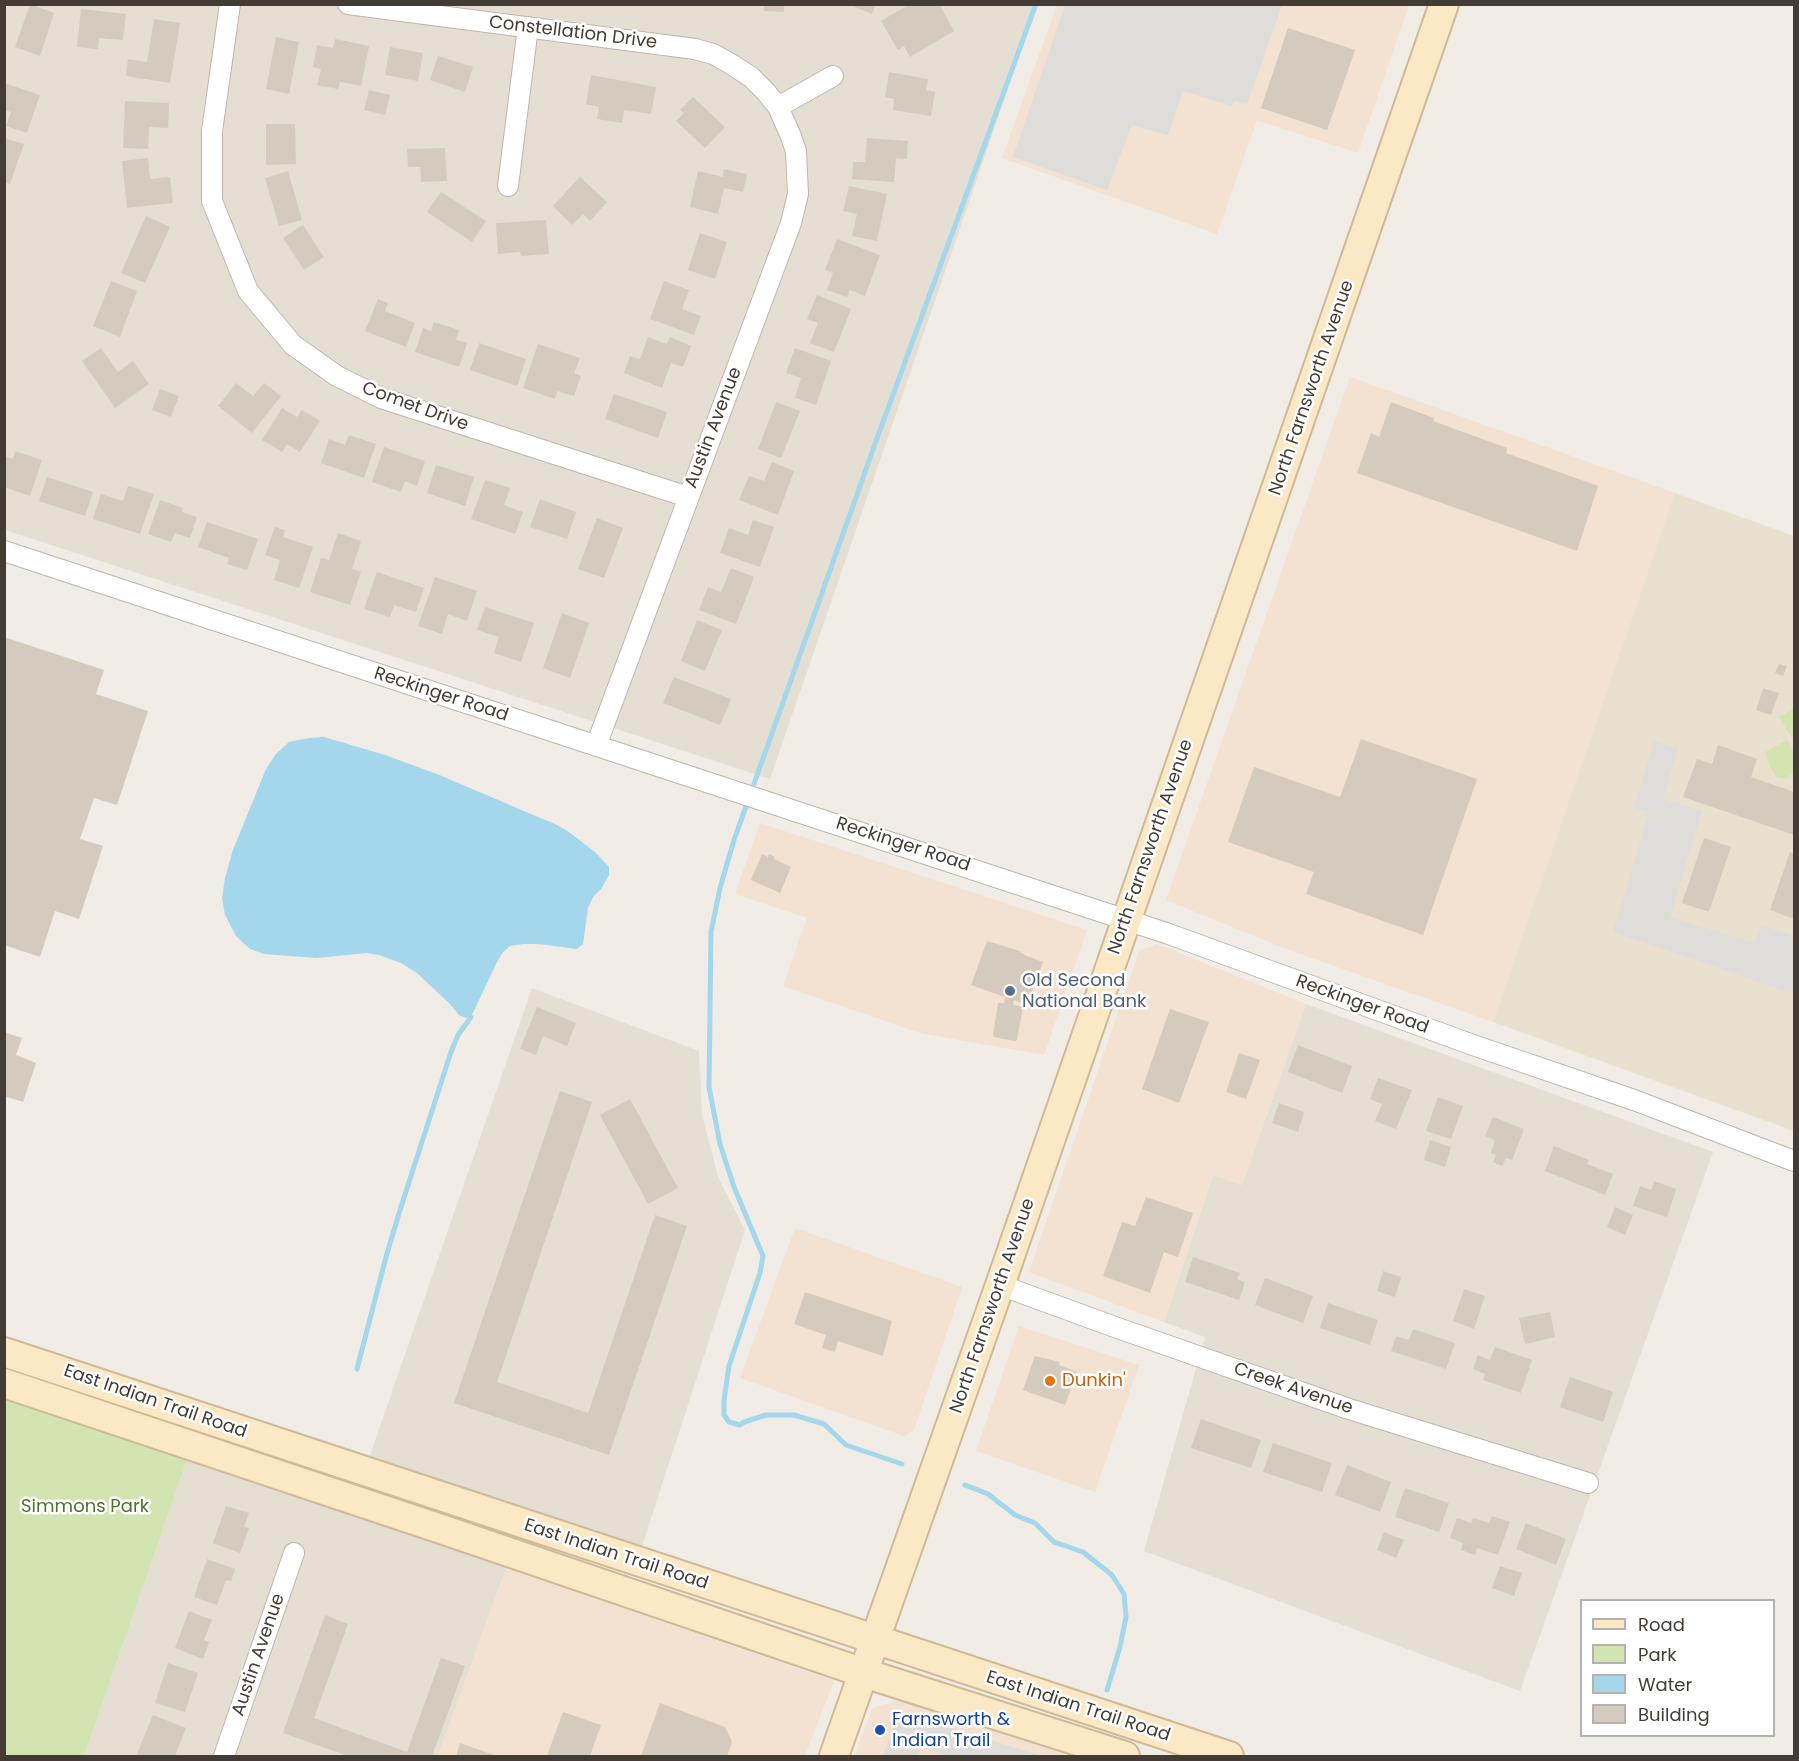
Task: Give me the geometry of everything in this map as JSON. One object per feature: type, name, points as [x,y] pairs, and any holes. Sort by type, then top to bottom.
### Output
[{"type":"main road","name":"North Farnsworth Avenue","points":[[834,1756],[1000,1285],[1444,4]]},
{"type":"main road","name":"East Indian Trail Road","points":[[4,1352],[1229,1756]]},
{"type":"main road","name":"East Indian Trail Road","points":[[4,1383],[434,1526],[864,1673],[1125,1756]]},
{"type":"street","name":"Comet Drive","points":[[230,4],[212,131],[212,201],[248,291],[293,345],[337,376],[381,398],[688,497]]},
{"type":"street","name":"Constellation Drive","points":[[348,4],[695,49],[712,54],[751,77],[778,107]]},
{"type":"street","points":[[508,186],[528,27]]},
{"type":"street","points":[[778,107],[833,76]]},
{"type":"street","name":"Austin Avenue","points":[[596,746],[791,223],[798,194],[796,151],[778,107]]},
{"type":"street","name":"Reckinger Road","points":[[4,551],[1126,919],[1473,1045],[1634,1100],[1794,1161]]},
{"type":"street","name":"Creek Avenue","points":[[1000,1285],[1349,1409],[1588,1483]]},
{"type":"street","name":"Austin Avenue","points":[[224,1756],[294,1552]]},
{"type":"shaded area","points":[[1065,4],[1282,5],[1247,104],[1234,101],[1232,106],[1183,91],[1168,135],[1132,125],[1107,190],[1013,157]]},
{"type":"shaded area","points":[[5,5],[1037,5],[770,779],[5,530]]},
{"type":"shaded area","points":[[1057,5],[1409,5],[1358,153],[1257,120],[1217,234],[1002,158]]},
{"type":"shaded area","points":[[1350,377],[1675,493],[1493,1022],[1289,950],[1166,900]]},
{"type":"shaded area","points":[[1675,493],[1794,536],[1794,1131],[1493,1022]]},
{"type":"shaded area","points":[[1654,741],[1678,748],[1663,799],[1702,811],[1670,917],[1755,943],[1761,925],[1794,936],[1794,994],[1613,932],[1649,813],[1634,808]]},
{"type":"shaded area","points":[[760,823],[1087,930],[1044,1055],[920,1033],[783,986],[807,918],[735,894]]},
{"type":"shaded area","points":[[1157,944],[1306,1004],[1242,1185],[1213,1175],[1164,1322],[1029,1272],[1139,951]]},
{"type":"shaded area","points":[[532,988],[699,1051],[702,1115],[718,1177],[745,1230],[641,1549],[368,1461]]},
{"type":"shaded area","points":[[1306,1004],[1713,1152],[1520,1691],[1144,1551],[1205,1337],[1164,1322],[1213,1175],[1242,1185]]},
{"type":"shaded area","points":[[795,1228],[962,1287],[914,1430],[904,1436],[740,1378]]},
{"type":"shaded area","points":[[1019,1326],[1139,1365],[1095,1492],[976,1451]]},
{"type":"shaded area","points":[[188,1457],[506,1568],[438,1756],[84,1756]]},
{"type":"shaded area","points":[[506,1568],[834,1681],[805,1756],[438,1756]]},
{"type":"shaded area","points":[[905,1698],[1064,1751],[1064,1756],[855,1756],[872,1708]]},
{"type":"shaded area","points":[[899,1711],[1041,1756],[949,1756],[922,1747],[918,1756],[883,1756]]},
{"type":"green space","points":[[1794,708],[1794,737],[1792,738],[1779,717]]},
{"type":"green space","points":[[1787,740],[1794,753],[1794,773],[1784,779],[1777,777],[1772,771],[1765,752]]},
{"type":"green space","name":"Simmons Park","points":[[5,1394],[188,1457],[84,1756],[5,1756]]},
{"type":"green space","points":[[192,1430],[238,1442],[339,1477],[347,1484],[191,1434]]},
{"type":"water","points":[[324,737],[385,755],[437,774],[557,825],[596,853],[609,867],[609,875],[588,908],[583,944],[577,949],[539,944],[510,946],[497,962],[471,1017],[466,1018],[459,1015],[417,973],[401,963],[379,955],[367,953],[317,958],[264,954],[250,949],[236,936],[225,915],[222,898],[233,850],[266,769],[276,754],[289,742]]},
{"type":"building","points":[[30,4],[54,13],[40,56],[15,47]]},
{"type":"building","points":[[848,4],[876,4],[872,14]]},
{"type":"building","points":[[910,4],[939,4],[954,31],[910,57],[904,46],[898,50],[881,21]]},
{"type":"building","points":[[764,5],[784,5],[784,12],[764,11]]},
{"type":"building","points":[[81,9],[126,14],[123,40],[99,38],[98,49],[77,47]]},
{"type":"building","points":[[154,19],[180,23],[170,83],[126,76],[128,59],[147,62]]},
{"type":"building","points":[[1288,28],[1355,50],[1327,130],[1261,108]]},
{"type":"building","points":[[276,37],[299,42],[289,94],[266,89]]},
{"type":"building","points":[[335,39],[369,46],[361,86],[340,82],[338,89],[317,85],[321,69],[313,67],[317,45],[333,48]]},
{"type":"building","points":[[390,47],[423,53],[418,81],[385,75]]},
{"type":"building","points":[[438,56],[473,67],[465,92],[430,80]]},
{"type":"building","points":[[889,72],[928,79],[926,90],[935,92],[931,116],[893,110],[894,99],[885,97]]},
{"type":"building","points":[[591,75],[656,87],[651,114],[624,110],[622,123],[597,119],[599,107],[586,104]]},
{"type":"building","points":[[4,83],[40,95],[27,133],[6,126],[11,112],[4,110]]},
{"type":"building","points":[[369,90],[390,95],[385,115],[364,110]]},
{"type":"building","points":[[693,97],[725,127],[705,148],[676,121],[684,113],[680,110]]},
{"type":"building","points":[[125,101],[169,103],[168,128],[149,127],[148,149],[123,148]]},
{"type":"building","points":[[266,124],[295,124],[296,164],[266,165]]},
{"type":"building","points":[[4,138],[24,144],[10,184],[4,182]]},
{"type":"building","points":[[867,138],[908,141],[907,159],[896,158],[894,182],[852,179],[853,162],[865,162]]},
{"type":"building","points":[[445,148],[447,181],[421,182],[420,167],[408,167],[407,149]]},
{"type":"building","points":[[148,158],[150,179],[170,177],[173,203],[127,208],[122,161]]},
{"type":"building","points":[[724,169],[747,174],[743,192],[724,188],[718,214],[690,207],[698,171],[723,177]]},
{"type":"building","points":[[288,171],[302,220],[279,226],[265,178]]},
{"type":"building","points":[[580,177],[607,202],[590,221],[583,214],[572,225],[553,206]]},
{"type":"building","points":[[849,186],[887,194],[877,241],[852,236],[857,214],[843,211]]},
{"type":"building","points":[[441,192],[486,221],[472,242],[427,212]]},
{"type":"building","points":[[146,216],[170,227],[145,283],[121,273]]},
{"type":"building","points":[[546,220],[549,254],[521,256],[520,252],[498,254],[496,223]]},
{"type":"building","points":[[303,225],[324,257],[304,270],[283,238]]},
{"type":"building","points":[[700,233],[727,242],[715,279],[688,270]]},
{"type":"building","points":[[837,239],[880,255],[865,296],[850,290],[847,297],[827,290],[833,273],[825,270]]},
{"type":"building","points":[[111,281],[137,291],[120,337],[93,326]]},
{"type":"building","points":[[664,281],[689,290],[682,309],[701,316],[694,335],[650,319]]},
{"type":"building","points":[[817,295],[851,309],[834,352],[810,343],[818,323],[807,319]]},
{"type":"building","points":[[378,299],[388,303],[385,311],[415,323],[406,347],[365,331]]},
{"type":"building","points":[[434,322],[459,330],[456,340],[467,343],[459,367],[415,352],[423,328],[431,331]]},
{"type":"building","points":[[648,337],[667,344],[670,337],[691,346],[683,367],[671,363],[662,388],[624,373],[630,356],[640,359]]},
{"type":"building","points":[[479,343],[526,359],[517,386],[470,370]]},
{"type":"building","points":[[538,344],[580,358],[574,373],[581,376],[574,396],[557,391],[555,399],[523,388]]},
{"type":"building","points":[[101,348],[118,372],[133,361],[149,384],[115,408],[82,361]]},
{"type":"building","points":[[795,348],[831,361],[816,405],[795,398],[801,378],[786,373]]},
{"type":"building","points":[[236,383],[253,396],[264,383],[281,396],[252,433],[218,406]]},
{"type":"building","points":[[160,389],[179,396],[171,417],[152,410]]},
{"type":"building","points":[[614,394],[667,412],[658,438],[605,419]]},
{"type":"building","points":[[776,402],[800,411],[781,458],[758,449]]},
{"type":"building","points":[[1391,402],[1434,418],[1433,421],[1507,448],[1506,453],[1598,486],[1577,551],[1357,473],[1371,433],[1379,437]]},
{"type":"building","points":[[282,408],[297,417],[302,410],[320,421],[300,452],[287,444],[282,452],[262,440]]},
{"type":"building","points":[[349,435],[376,444],[364,478],[321,463],[329,439],[345,445]]},
{"type":"building","points":[[384,447],[425,461],[417,486],[405,481],[401,492],[372,482]]},
{"type":"building","points":[[15,451],[42,460],[30,496],[4,487],[6,480],[4,479],[4,456],[13,459]]},
{"type":"building","points":[[772,462],[794,471],[778,515],[739,500],[749,476],[764,481]]},
{"type":"building","points":[[436,465],[474,477],[465,506],[427,493]]},
{"type":"building","points":[[47,477],[93,492],[85,516],[39,501]]},
{"type":"building","points":[[485,480],[510,488],[504,505],[523,512],[515,534],[471,519]]},
{"type":"building","points":[[128,486],[154,494],[140,534],[93,519],[101,494],[123,501]]},
{"type":"building","points":[[540,499],[576,512],[567,539],[530,527]]},
{"type":"building","points":[[160,500],[183,508],[182,512],[197,517],[190,538],[175,533],[171,542],[148,534]]},
{"type":"building","points":[[597,518],[623,528],[604,578],[578,569]]},
{"type":"building","points":[[753,520],[774,527],[760,567],[720,553],[729,528],[748,535]]},
{"type":"building","points":[[207,522],[258,539],[247,570],[227,564],[229,558],[198,547]]},
{"type":"building","points":[[275,527],[285,530],[283,537],[313,547],[299,588],[274,580],[280,560],[265,555]]},
{"type":"building","points":[[338,533],[361,541],[352,569],[361,572],[350,605],[310,592],[321,558],[329,560]]},
{"type":"building","points":[[731,568],[754,577],[736,624],[699,610],[708,587],[721,592]]},
{"type":"building","points":[[377,572],[424,588],[416,612],[394,605],[390,617],[364,609]]},
{"type":"building","points":[[435,577],[477,591],[467,621],[448,614],[442,634],[418,626]]},
{"type":"building","points":[[485,607],[534,623],[521,662],[494,653],[499,637],[477,630]]},
{"type":"building","points":[[562,613],[589,623],[570,678],[543,668]]},
{"type":"building","points":[[697,620],[722,630],[705,671],[681,661]]},
{"type":"building","points":[[4,637],[104,670],[96,694],[148,711],[117,805],[94,798],[80,839],[103,846],[79,919],[55,911],[40,957],[4,945]]},
{"type":"building","points":[[1779,664],[1787,666],[1783,676],[1775,673]]},
{"type":"building","points":[[674,677],[731,699],[720,725],[663,703]]},
{"type":"building","points":[[1763,688],[1779,693],[1771,715],[1756,710]]},
{"type":"building","points":[[1361,739],[1477,779],[1423,935],[1306,894],[1314,872],[1228,842],[1254,767],[1340,797]]},
{"type":"building","points":[[1718,745],[1757,759],[1751,777],[1794,792],[1794,835],[1683,797],[1697,759],[1712,764]]},
{"type":"building","points":[[1704,838],[1731,847],[1709,912],[1682,903]]},
{"type":"building","points":[[1790,852],[1794,854],[1794,919],[1770,910]]},
{"type":"building","points":[[762,854],[768,857],[769,854],[791,867],[780,893],[751,880]]},
{"type":"building","name":"Old Second National Bank","points":[[987,941],[1020,951],[1043,962],[1027,1005],[1014,1000],[1013,1005],[1023,1007],[1015,1041],[993,1035],[998,1003],[1004,1003],[1005,997],[971,985]]},
{"type":"building","points":[[537,1007],[576,1023],[567,1046],[543,1036],[536,1055],[520,1049]]},
{"type":"building","points":[[1170,1009],[1209,1022],[1179,1103],[1142,1089]]},
{"type":"building","points":[[4,1032],[22,1038],[16,1055],[36,1063],[23,1102],[4,1096]]},
{"type":"building","points":[[1298,1045],[1352,1066],[1342,1093],[1288,1072]]},
{"type":"building","points":[[1239,1053],[1260,1060],[1246,1099],[1226,1092]]},
{"type":"building","points":[[1378,1078],[1412,1090],[1396,1129],[1375,1121],[1382,1104],[1370,1099]]},
{"type":"building","points":[[560,1091],[592,1102],[497,1382],[588,1413],[655,1215],[687,1226],[609,1455],[454,1403]]},
{"type":"building","points":[[1438,1097],[1463,1106],[1451,1139],[1426,1131]]},
{"type":"building","points":[[630,1099],[678,1188],[648,1204],[600,1115]]},
{"type":"building","points":[[1279,1103],[1304,1112],[1298,1132],[1272,1123]]},
{"type":"building","points":[[1493,1117],[1524,1129],[1512,1160],[1506,1158],[1502,1166],[1493,1162],[1496,1155],[1491,1153],[1495,1140],[1485,1136]]},
{"type":"building","points":[[1430,1140],[1451,1147],[1445,1167],[1424,1160]]},
{"type":"building","points":[[1554,1146],[1589,1160],[1587,1164],[1613,1174],[1605,1195],[1545,1171]]},
{"type":"building","points":[[1654,1181],[1676,1189],[1667,1217],[1633,1206],[1640,1186],[1651,1190]]},
{"type":"building","points":[[1146,1197],[1193,1213],[1178,1257],[1164,1252],[1150,1293],[1103,1276],[1122,1222],[1135,1226]]},
{"type":"building","points":[[1615,1207],[1633,1215],[1625,1235],[1607,1227]]},
{"type":"building","points":[[1193,1257],[1240,1273],[1237,1279],[1245,1282],[1239,1300],[1185,1282]]},
{"type":"building","points":[[1383,1271],[1401,1277],[1395,1297],[1377,1291]]},
{"type":"building","points":[[1265,1278],[1313,1296],[1303,1323],[1255,1305]]},
{"type":"building","points":[[1464,1289],[1485,1296],[1474,1329],[1453,1321]]},
{"type":"building","points":[[805,1292],[892,1321],[883,1356],[838,1341],[835,1352],[822,1348],[826,1335],[794,1324]]},
{"type":"building","points":[[1328,1303],[1378,1320],[1370,1345],[1320,1328]]},
{"type":"building","points":[[1550,1312],[1555,1337],[1525,1344],[1519,1318]]},
{"type":"building","points":[[1413,1329],[1455,1343],[1446,1369],[1391,1351],[1396,1336],[1409,1340]]},
{"type":"building","points":[[1495,1347],[1532,1360],[1521,1393],[1483,1380],[1485,1374],[1473,1369],[1478,1355],[1490,1360]]},
{"type":"building","name":"Dunkin'","points":[[1035,1356],[1060,1362],[1059,1365],[1077,1372],[1065,1405],[1023,1390]]},
{"type":"building","points":[[1570,1377],[1613,1392],[1603,1422],[1560,1407]]},
{"type":"building","points":[[1201,1419],[1261,1440],[1251,1468],[1191,1448]]},
{"type":"building","points":[[1273,1443],[1332,1463],[1322,1492],[1263,1472]]},
{"type":"building","points":[[1347,1465],[1391,1482],[1380,1512],[1335,1495]]},
{"type":"building","points":[[1405,1488],[1449,1503],[1439,1532],[1395,1517]]},
{"type":"building","points":[[226,1506],[249,1513],[244,1527],[249,1528],[240,1553],[213,1543]]},
{"type":"building","points":[[1492,1516],[1510,1522],[1498,1555],[1477,1548],[1475,1555],[1461,1550],[1463,1543],[1450,1538],[1457,1518],[1471,1523],[1473,1518],[1489,1523]]},
{"type":"building","points":[[1526,1523],[1566,1539],[1556,1565],[1516,1549]]},
{"type":"building","points":[[1384,1532],[1404,1540],[1396,1558],[1377,1550]]},
{"type":"building","points":[[207,1559],[235,1569],[231,1581],[226,1580],[217,1605],[194,1597]]},
{"type":"building","points":[[1500,1566],[1522,1573],[1514,1596],[1492,1588]]},
{"type":"building","points":[[189,1611],[212,1620],[204,1640],[209,1642],[203,1659],[175,1648]]},
{"type":"building","points":[[325,1615],[348,1624],[314,1718],[407,1752],[441,1658],[465,1666],[432,1756],[348,1756],[283,1733]]},
{"type":"building","points":[[168,1663],[198,1673],[185,1712],[155,1703]]},
{"type":"building","points":[[660,1703],[725,1727],[732,1742],[727,1756],[641,1756]]},
{"type":"building","points":[[563,1712],[601,1725],[590,1756],[547,1756]]},
{"type":"building","points":[[153,1715],[186,1728],[175,1756],[136,1756]]},
{"type":"building","points":[[460,1743],[497,1756],[456,1756]]},
{"type":"waterway","points":[[902,1464],[846,1445],[824,1424],[794,1415],[766,1415],[740,1425],[729,1422],[724,1415],[729,1366],[760,1273],[763,1256],[734,1187],[720,1144],[709,1087],[711,932],[720,888],[734,840],[875,444],[1036,4]]},
{"type":"waterway","points":[[357,1369],[386,1257],[451,1052],[458,1035],[471,1017]]},
{"type":"waterway","points":[[965,1485],[988,1494],[1015,1515],[1035,1523],[1054,1542],[1083,1552],[1112,1575],[1124,1594],[1126,1617],[1107,1690]]},
{"type":"place","name":"Old Second National Bank","points":[[1010,991]]},
{"type":"place","name":"Dunkin'","points":[[1050,1381]]},
{"type":"place","name":"Farnsworth & Indian Trail","points":[[880,1730]]}]
